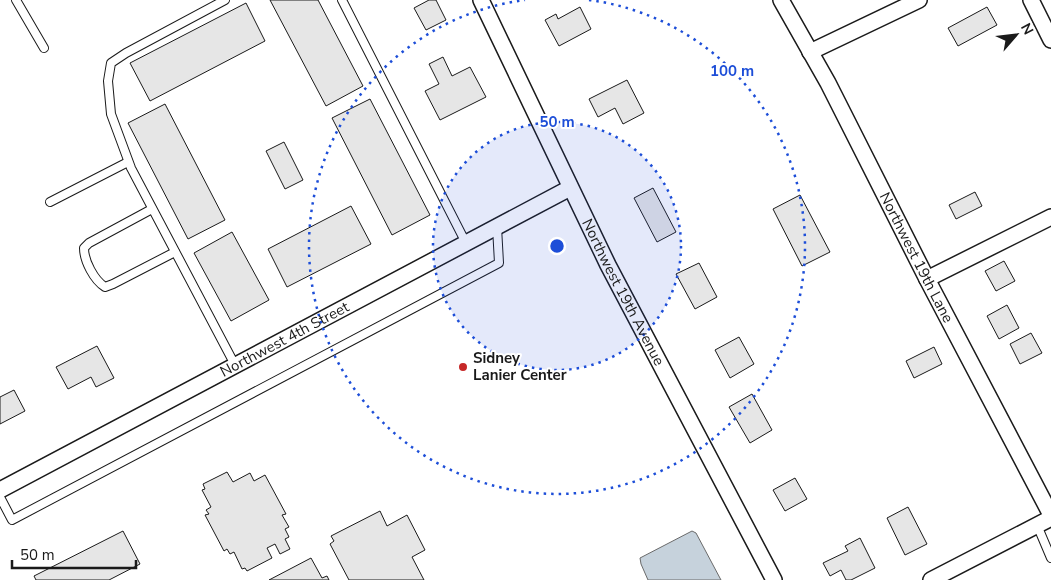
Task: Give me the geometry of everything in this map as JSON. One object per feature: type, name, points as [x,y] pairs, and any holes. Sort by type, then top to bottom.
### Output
[{"type":"street","name":"Northwest 19th Avenue","points":[[480,0],[608,265],[774,580]]},
{"type":"street","name":"Northwest 19th Lane","points":[[781,0],[828,83],[927,279],[1051,517]]},
{"type":"street","points":[[810,52],[919,0]]},
{"type":"street","points":[[1031,0],[1051,40]]},
{"type":"street","name":"Northwest 4th Street","points":[[0,490],[570,188]]},
{"type":"street","points":[[927,279],[1051,217]]},
{"type":"street","points":[[931,580],[1051,517]]},
{"type":"lane","points":[[16,0],[44,48]]},
{"type":"lane","points":[[226,0],[126,52],[111,64],[108,81],[111,114],[128,162],[235,365]]},
{"type":"lane","points":[[342,0],[466,243]]},
{"type":"lane","points":[[50,202],[128,162]]},
{"type":"lane","points":[[152,209],[89,243],[84,248],[84,256],[99,283],[106,287],[175,252]]},
{"type":"lane","points":[[0,497],[12,520],[499,263],[497,227]]},
{"type":"lane","points":[[1037,525],[1051,558]]},
{"type":"shaded area","points":[[692,531],[696,533],[721,580],[648,580],[640,558]]},
{"type":"building","points":[[270,0],[318,0],[363,86],[326,106]]},
{"type":"building","points":[[429,0],[436,0],[446,20],[426,30],[414,8]]},
{"type":"building","points":[[246,3],[265,41],[150,101],[130,63]]},
{"type":"building","points":[[580,7],[591,29],[559,46],[545,20],[556,14],[558,19]]},
{"type":"building","points":[[987,7],[997,25],[958,46],[948,28]]},
{"type":"building","points":[[443,57],[452,76],[470,67],[486,97],[440,120],[425,91],[439,84],[429,64]]},
{"type":"building","points":[[627,80],[644,113],[623,124],[615,108],[598,117],[589,99]]},
{"type":"building","points":[[370,99],[430,215],[392,235],[332,118]]},
{"type":"building","points":[[165,104],[225,220],[188,239],[128,123]]},
{"type":"building","points":[[284,142],[303,180],[285,189],[266,151]]},
{"type":"building","points":[[653,188],[676,232],[657,242],[634,198]]},
{"type":"building","points":[[975,192],[982,206],[956,219],[949,205]]},
{"type":"building","points":[[800,195],[830,252],[802,266],[773,209]]},
{"type":"building","points":[[351,206],[371,244],[287,287],[268,249]]},
{"type":"building","points":[[232,232],[269,300],[231,321],[194,253]]},
{"type":"building","points":[[1004,261],[1015,281],[996,291],[985,271]]},
{"type":"building","points":[[699,263],[717,297],[695,309],[676,274]]},
{"type":"building","points":[[1007,305],[1019,328],[999,339],[987,316]]},
{"type":"building","points":[[1031,333],[1042,353],[1020,364],[1010,344]]},
{"type":"building","points":[[739,337],[754,364],[730,378],[715,350]]},
{"type":"building","points":[[97,346],[114,378],[96,387],[91,377],[68,389],[56,367]]},
{"type":"building","points":[[934,347],[942,364],[914,378],[906,361]]},
{"type":"building","points":[[14,390],[25,411],[0,424],[0,397]]},
{"type":"building","points":[[752,394],[772,430],[750,443],[729,407]]},
{"type":"building","points":[[227,472],[233,482],[250,473],[254,481],[265,475],[286,514],[282,515],[289,527],[285,529],[289,537],[285,539],[290,549],[280,554],[275,544],[267,548],[272,558],[247,571],[245,568],[242,569],[234,552],[230,554],[227,549],[224,551],[205,515],[209,514],[206,510],[211,507],[202,490],[205,489],[203,484]]},
{"type":"building","points":[[795,478],[807,499],[785,511],[773,490]]},
{"type":"building","points":[[908,507],[927,544],[905,555],[887,518]]},
{"type":"building","points":[[380,511],[387,526],[407,515],[425,550],[412,557],[424,580],[349,580],[330,544],[334,541],[331,536]]},
{"type":"building","points":[[123,531],[140,564],[109,580],[36,580],[34,576]]},
{"type":"building","points":[[860,538],[875,568],[851,580],[846,580],[841,570],[830,576],[823,563],[848,551],[845,546]]},
{"type":"building","points":[[311,558],[322,578],[327,576],[329,580],[269,580]]},
{"type":"place","name":"Sidney Lanier Center","points":[[463,367]]}]
